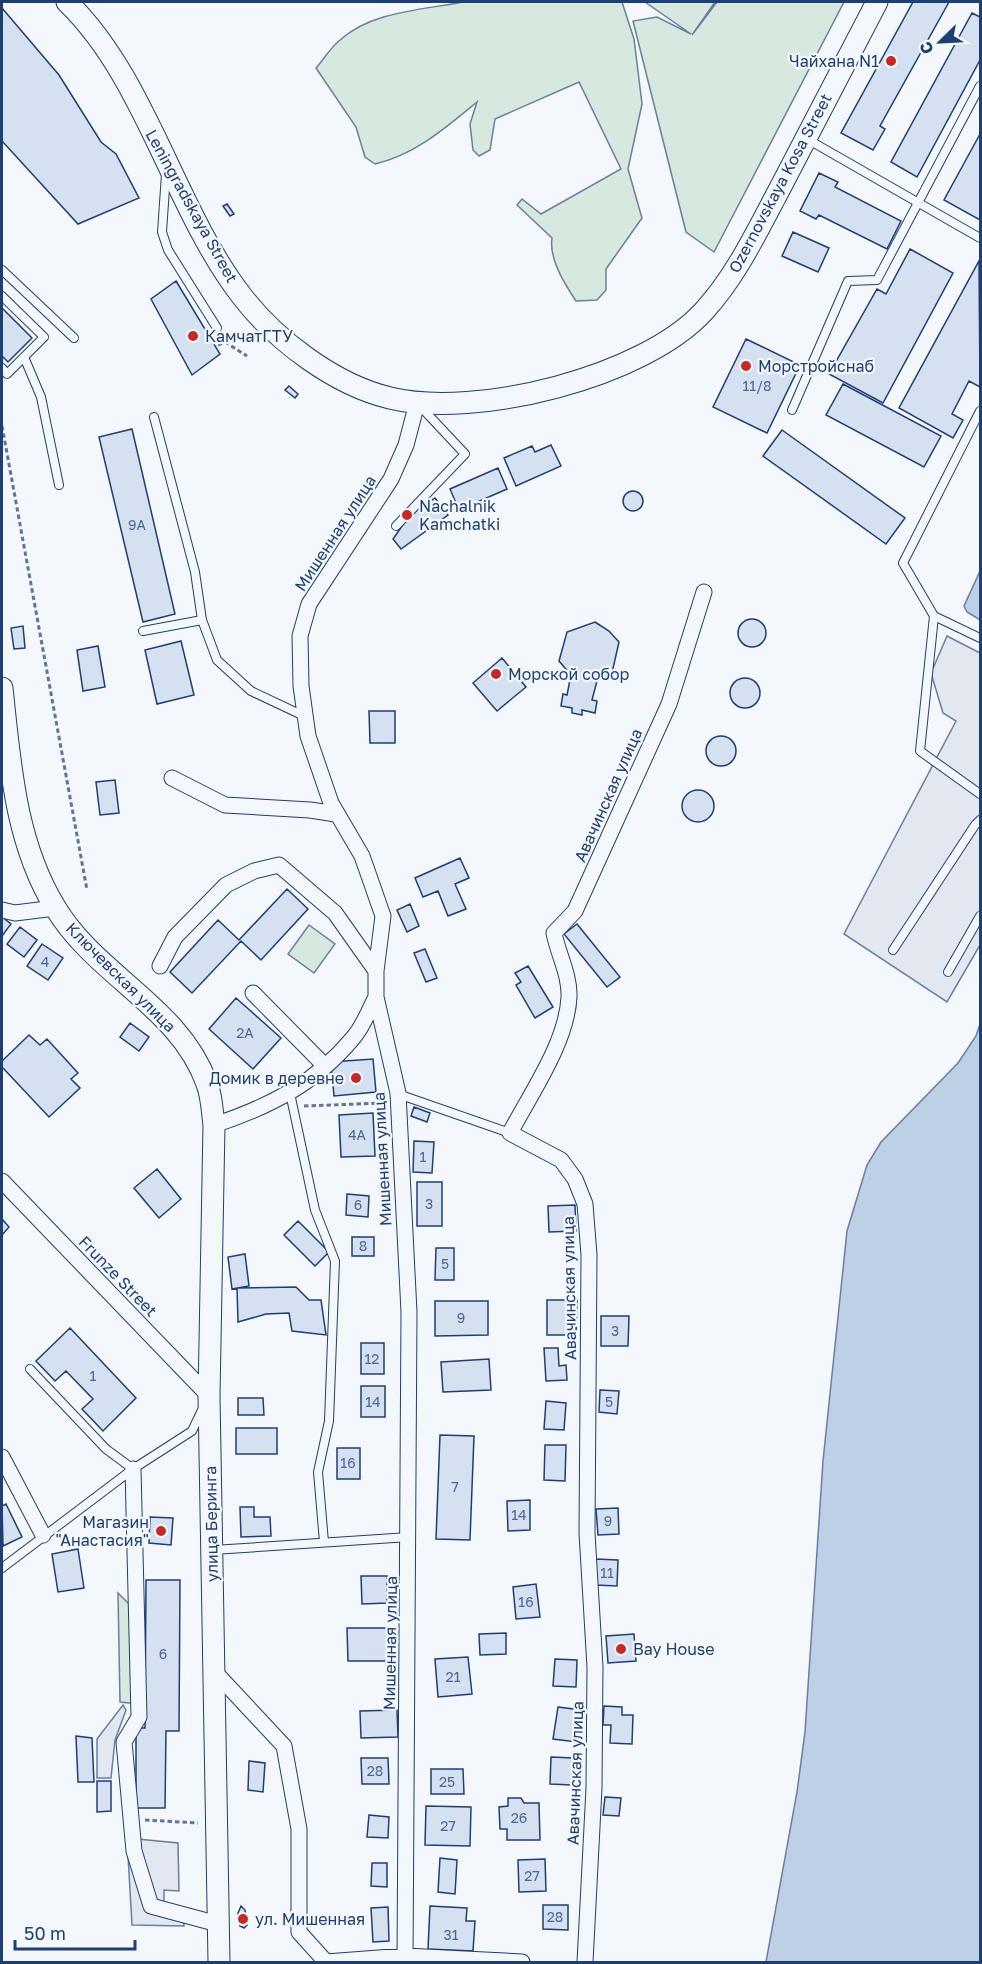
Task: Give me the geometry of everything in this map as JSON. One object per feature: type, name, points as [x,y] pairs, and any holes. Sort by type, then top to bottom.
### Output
[{"type":"main road","name":"Leningradskaya Street","points":[[67,2],[83,19],[114,63],[218,259],[241,295],[259,315],[297,348],[343,378],[389,398],[417,403]]},
{"type":"main road","name":"Ozernovskaya Kosa Street","points":[[417,403],[479,401],[569,382],[628,364],[673,339],[702,313],[732,273],[806,138],[876,2]]},
{"type":"main road","name":"Ключевская улица","points":[[2,688],[18,806],[32,857],[55,908],[84,945],[160,1014],[183,1041],[208,1086],[214,1125]]},
{"type":"main road","name":"улица Беринга","points":[[214,1125],[209,1396],[219,1962]]},
{"type":"street","name":"Мишенная улица","points":[[405,1959],[409,1312],[398,1098],[376,997],[376,971],[383,916],[362,856],[336,814],[308,736],[304,716],[300,636],[309,604],[382,495],[406,445],[417,403]]},
{"type":"street","name":"Авачинская улица","points":[[585,1962],[594,1788],[595,1667],[587,1533],[589,1255],[585,1204],[575,1179],[561,1160],[510,1133],[565,1028],[570,995],[565,967],[554,933],[575,911],[669,704],[704,592]]},
{"type":"street","points":[[172,778],[225,805],[310,810],[336,814]]},
{"type":"street","points":[[160,966],[175,937],[226,885],[254,871],[279,865],[335,913],[376,971]]},
{"type":"street","points":[[2,910],[15,914],[55,908]]},
{"type":"street","points":[[253,993],[325,1066]]},
{"type":"street","points":[[214,1125],[253,1112],[290,1094],[325,1066],[354,1036],[376,997]]},
{"type":"street","name":"Frunze Street","points":[[2,1181],[209,1396]]},
{"type":"street","points":[[2,1457],[42,1535]]},
{"type":"street","points":[[133,1469],[139,1718],[124,1742],[134,1851],[151,1906],[218,1924]]},
{"type":"street","points":[[213,1670],[284,1746],[299,1829],[299,1932],[326,1962],[405,1959],[522,1962]]},
{"type":"lane","points":[[792,410],[848,281],[877,280],[981,86]]},
{"type":"lane","points":[[806,138],[981,237]]},
{"type":"lane","points":[[167,163],[161,213],[162,232],[168,250],[217,328]]},
{"type":"lane","points":[[2,270],[74,338]]},
{"type":"lane","points":[[2,296],[44,337],[8,374],[2,368]]},
{"type":"lane","points":[[24,357],[41,397],[58,486]]},
{"type":"lane","points":[[396,526],[465,454],[417,403]]},
{"type":"lane","points":[[981,411],[903,563],[934,616],[981,638]]},
{"type":"lane","points":[[154,417],[195,572],[202,620],[217,660],[251,691],[304,716]]},
{"type":"lane","points":[[934,616],[920,751],[981,794]]},
{"type":"lane","points":[[143,631],[202,620]]},
{"type":"lane","points":[[893,950],[979,825]]},
{"type":"lane","points":[[948,972],[981,916]]},
{"type":"lane","points":[[290,1094],[315,1210],[335,1262],[329,1421],[318,1472],[324,1542]]},
{"type":"lane","points":[[398,1098],[510,1133]]},
{"type":"lane","points":[[30,1369],[106,1449],[133,1469]]},
{"type":"lane","points":[[2,1568],[42,1535],[133,1469],[192,1431],[209,1396]]},
{"type":"lane","points":[[212,1550],[409,1537]]},
{"type":"path","points":[[218,345],[225,342],[247,356]]},
{"type":"path","points":[[2,426],[87,890]]},
{"type":"path","points":[[304,1106],[398,1098]]},
{"type":"path","points":[[131,1819],[202,1824]]},
{"type":"shaded area","points":[[463,2],[622,2],[634,39],[642,104],[628,169],[642,218],[606,269],[606,290],[597,300],[576,301],[562,279],[555,262],[552,238],[517,205],[522,199],[541,214],[621,169],[579,82],[495,119],[490,150],[479,156],[473,150],[470,124],[477,102],[417,147],[390,160],[375,164],[365,157],[356,127],[316,68],[337,43],[353,30],[367,23],[398,13]]},
{"type":"shaded area","points":[[645,2],[715,2],[692,35],[717,2],[844,2],[714,252],[686,232],[633,21],[657,17],[691,34]]},
{"type":"shaded area","points":[[947,636],[980,653],[980,945],[947,1002],[844,934],[956,721],[943,713],[931,673]]},
{"type":"shaded area","points":[[309,925],[335,944],[314,973],[288,954]]},
{"type":"shaded area","points":[[118,1593],[136,1611],[139,1704],[120,1702]]},
{"type":"shaded area","points":[[123,1705],[126,1710],[115,1740],[111,1778],[97,1778],[97,1739]]},
{"type":"shaded area","points":[[127,1838],[178,1843],[179,1891],[164,1890],[164,1904],[183,1910],[184,1926],[132,1925]]},
{"type":"water","points":[[980,571],[980,620],[967,612],[964,606]]},
{"type":"water","points":[[980,1024],[980,1962],[766,1962],[797,1792],[805,1732],[823,1461],[847,1231],[867,1165],[881,1142],[958,1063],[976,1036]]},
{"type":"building","points":[[913,2],[949,2],[880,126],[885,129],[873,150],[841,133]]},
{"type":"building","points":[[2,8],[59,75],[101,142],[116,154],[139,198],[78,224],[2,141]]},
{"type":"building","points":[[972,13],[980,17],[980,60],[917,177],[891,162]]},
{"type":"building","points":[[980,134],[980,220],[944,200]]},
{"type":"building","points":[[819,173],[838,182],[835,187],[901,221],[887,249],[819,215],[816,219],[800,211]]},
{"type":"building","points":[[227,204],[234,214],[230,216],[223,206]]},
{"type":"building","points":[[793,232],[829,248],[818,272],[782,256]]},
{"type":"building","points":[[910,249],[953,273],[883,403],[829,374],[877,289],[886,294]]},
{"type":"building","points":[[979,261],[980,387],[969,381],[952,414],[963,420],[953,438],[899,408]]},
{"type":"building","points":[[176,281],[220,354],[192,375],[151,299]]},
{"type":"building","points":[[2,308],[32,338],[8,362],[2,356]]},
{"type":"building","points":[[746,339],[800,365],[767,433],[713,407]]},
{"type":"building","points":[[843,384],[941,436],[924,467],[826,415]]},
{"type":"building","points":[[289,386],[298,394],[295,398],[285,390]]},
{"type":"building","points":[[132,429],[175,614],[143,622],[99,437]]},
{"type":"building","points":[[782,430],[905,518],[886,544],[763,456]]},
{"type":"building","points":[[551,445],[561,466],[516,486],[504,458],[532,446],[535,452]]},
{"type":"building","points":[[498,468],[507,489],[459,510],[450,489]]},
{"type":"building","points":[[633,491],[640,494],[643,501],[640,508],[633,511],[626,508],[623,501],[626,494]]},
{"type":"building","points":[[435,498],[448,515],[401,549],[393,539],[409,516]]},
{"type":"building","points":[[752,619],[762,623],[766,633],[762,643],[752,647],[742,643],[738,633],[742,623]]},
{"type":"building","points":[[595,622],[609,631],[619,642],[612,673],[597,681],[592,700],[597,701],[595,713],[582,710],[582,715],[572,713],[572,708],[561,706],[563,694],[567,695],[571,675],[559,661],[567,632]]},
{"type":"building","points":[[23,626],[25,648],[14,649],[11,628]]},
{"type":"building","points":[[181,641],[194,695],[157,704],[145,650]]},
{"type":"building","points":[[98,646],[105,687],[83,691],[77,650]]},
{"type":"building","points":[[502,658],[526,687],[497,711],[473,683]]},
{"type":"building","points":[[745,678],[751,679],[759,687],[759,699],[751,707],[745,708],[739,707],[731,699],[730,693],[731,687],[739,679]]},
{"type":"building","points":[[369,711],[395,711],[395,743],[370,743]]},
{"type":"building","points":[[721,736],[732,740],[736,751],[732,762],[721,766],[710,762],[706,751],[710,740]]},
{"type":"building","points":[[115,780],[119,813],[100,815],[96,782]]},
{"type":"building","points":[[698,790],[709,795],[714,806],[709,817],[698,822],[687,817],[682,806],[687,795]]},
{"type":"building","points":[[460,858],[469,878],[455,884],[466,909],[448,916],[438,891],[423,897],[415,878]]},
{"type":"building","points":[[287,889],[308,909],[261,960],[241,941],[192,993],[170,972],[218,920],[239,940]]},
{"type":"building","points":[[410,904],[419,926],[407,932],[397,910]]},
{"type":"building","points":[[2,917],[11,924],[2,936]]},
{"type":"building","points":[[577,924],[620,977],[607,987],[564,934]]},
{"type":"building","points":[[20,927],[37,940],[24,957],[7,944]]},
{"type":"building","points":[[42,944],[63,958],[48,980],[27,966]]},
{"type":"building","points":[[425,949],[437,978],[426,982],[414,953]]},
{"type":"building","points":[[528,966],[553,1007],[535,1018],[516,985],[521,982],[515,973]]},
{"type":"building","points":[[236,998],[281,1038],[253,1069],[209,1029]]},
{"type":"building","points":[[130,1023],[149,1037],[139,1051],[120,1037]]},
{"type":"building","points":[[29,1035],[40,1045],[47,1039],[78,1073],[71,1079],[80,1088],[49,1117],[2,1067],[2,1061]]},
{"type":"building","points":[[373,1059],[376,1092],[334,1096],[331,1062]]},
{"type":"building","points":[[414,1107],[430,1113],[427,1122],[411,1116]]},
{"type":"building","points":[[373,1113],[375,1156],[341,1157],[339,1115]]},
{"type":"building","points":[[414,1141],[434,1142],[432,1173],[413,1172]]},
{"type":"building","points":[[157,1169],[181,1199],[159,1218],[134,1188]]},
{"type":"building","points":[[417,1182],[442,1182],[442,1226],[417,1226]]},
{"type":"building","points":[[347,1194],[369,1196],[368,1217],[346,1215]]},
{"type":"building","points":[[575,1205],[576,1231],[549,1232],[548,1206]]},
{"type":"building","points":[[2,1219],[9,1227],[2,1235]]},
{"type":"building","points":[[298,1221],[329,1252],[315,1266],[284,1235]]},
{"type":"building","points":[[352,1237],[374,1237],[374,1256],[352,1256]]},
{"type":"building","points":[[436,1248],[454,1248],[454,1280],[435,1280]]},
{"type":"building","points":[[245,1254],[249,1286],[232,1289],[228,1257]]},
{"type":"building","points":[[296,1287],[309,1300],[321,1300],[326,1335],[292,1331],[289,1313],[266,1314],[238,1322],[237,1288]]},
{"type":"building","points":[[547,1300],[577,1300],[576,1335],[547,1335]]},
{"type":"building","points":[[435,1301],[488,1301],[488,1335],[435,1336]]},
{"type":"building","points":[[601,1316],[629,1316],[628,1346],[601,1346]]},
{"type":"building","points":[[70,1328],[136,1398],[103,1431],[82,1409],[93,1399],[66,1371],[55,1381],[36,1361]]},
{"type":"building","points":[[361,1343],[384,1343],[384,1374],[361,1374]]},
{"type":"building","points":[[544,1348],[558,1348],[559,1366],[566,1365],[567,1380],[546,1381]]},
{"type":"building","points":[[489,1359],[491,1390],[443,1392],[441,1362]]},
{"type":"building","points":[[361,1386],[385,1386],[385,1417],[361,1417]]},
{"type":"building","points":[[600,1390],[619,1391],[617,1414],[599,1412]]},
{"type":"building","points":[[238,1398],[263,1398],[264,1415],[238,1415]]},
{"type":"building","points":[[546,1401],[566,1403],[564,1430],[544,1429]]},
{"type":"building","points":[[236,1428],[277,1428],[277,1454],[236,1454]]},
{"type":"building","points":[[440,1435],[474,1436],[470,1540],[436,1539]]},
{"type":"building","points":[[545,1445],[566,1445],[565,1481],[544,1480]]},
{"type":"building","points":[[337,1448],[360,1448],[360,1479],[337,1479]]},
{"type":"building","points":[[530,1500],[530,1530],[508,1531],[507,1501]]},
{"type":"building","points":[[6,1504],[22,1537],[3,1546],[2,1506]]},
{"type":"building","points":[[240,1507],[254,1507],[254,1517],[270,1517],[271,1536],[241,1537]]},
{"type":"building","points":[[618,1508],[619,1534],[598,1535],[596,1509]]},
{"type":"building","name":"Магазин \"Анастасия\"","points":[[150,1517],[173,1518],[171,1545],[149,1543]]},
{"type":"building","points":[[78,1549],[84,1588],[58,1592],[52,1554]]},
{"type":"building","points":[[596,1559],[618,1560],[617,1586],[595,1585]]},
{"type":"building","points":[[361,1576],[387,1576],[387,1603],[362,1604]]},
{"type":"building","points":[[146,1580],[180,1580],[179,1731],[166,1731],[165,1808],[136,1808],[136,1728],[145,1728]]},
{"type":"building","points":[[536,1584],[540,1617],[516,1619],[513,1587]]},
{"type":"building","points":[[347,1628],[390,1628],[390,1661],[348,1661]]},
{"type":"building","points":[[506,1633],[506,1654],[480,1655],[479,1634]]},
{"type":"building","name":"Bay House","points":[[634,1634],[636,1661],[608,1663],[606,1636]]},
{"type":"building","points":[[468,1657],[472,1694],[438,1697],[435,1659]]},
{"type":"building","points":[[555,1659],[577,1660],[576,1687],[553,1686]]},
{"type":"building","points":[[604,1706],[622,1707],[622,1715],[633,1715],[632,1744],[610,1743],[611,1725],[603,1725]]},
{"type":"building","points":[[558,1707],[581,1710],[577,1742],[553,1739]]},
{"type":"building","points":[[397,1710],[398,1737],[361,1738],[360,1711]]},
{"type":"building","points":[[76,1736],[92,1738],[94,1782],[78,1782]]},
{"type":"building","points":[[551,1757],[573,1758],[572,1785],[550,1784]]},
{"type":"building","points":[[361,1758],[388,1758],[389,1784],[362,1784]]},
{"type":"building","points":[[249,1761],[265,1763],[263,1792],[248,1790]]},
{"type":"building","points":[[431,1769],[463,1769],[464,1794],[431,1794]]},
{"type":"building","points":[[97,1781],[111,1781],[111,1811],[97,1812]]},
{"type":"building","points":[[605,1797],[621,1798],[619,1816],[603,1815]]},
{"type":"building","points":[[508,1798],[521,1798],[524,1803],[539,1803],[540,1840],[507,1840],[507,1829],[500,1829],[499,1807],[508,1806]]},
{"type":"building","points":[[426,1806],[471,1807],[470,1846],[425,1845]]},
{"type":"building","points":[[369,1815],[389,1817],[388,1838],[367,1837]]},
{"type":"building","points":[[440,1858],[457,1860],[455,1894],[438,1892]]},
{"type":"building","points":[[545,1859],[546,1891],[519,1892],[518,1860]]},
{"type":"building","points":[[372,1863],[387,1863],[387,1887],[371,1886]]},
{"type":"building","points":[[543,1905],[568,1905],[568,1930],[543,1929]]},
{"type":"building","name":"ул. Мишенная","points":[[241,1906],[245,1910],[247,1925],[244,1928],[240,1926],[238,1913]]},
{"type":"building","points":[[430,1906],[467,1908],[466,1921],[475,1921],[473,1951],[428,1949]]},
{"type":"building","points":[[388,1907],[389,1941],[373,1942],[371,1908]]},
{"type":"place","name":"Чайхана N1","points":[[891,61]]},
{"type":"place","name":"КамчатГТУ","points":[[193,336]]},
{"type":"place","name":"Морстройснаб","points":[[746,366]]},
{"type":"place","name":"Nachalnik Kamchatki","points":[[407,515]]},
{"type":"place","name":"Морской собор","points":[[496,674]]},
{"type":"place","name":"Домик в деревне","points":[[356,1078]]},
{"type":"place","name":"Магазин \"Анастасия\"","points":[[161,1531]]},
{"type":"place","name":"Bay House","points":[[621,1649]]},
{"type":"place","name":"ул. Мишенная","points":[[243,1919]]}]
